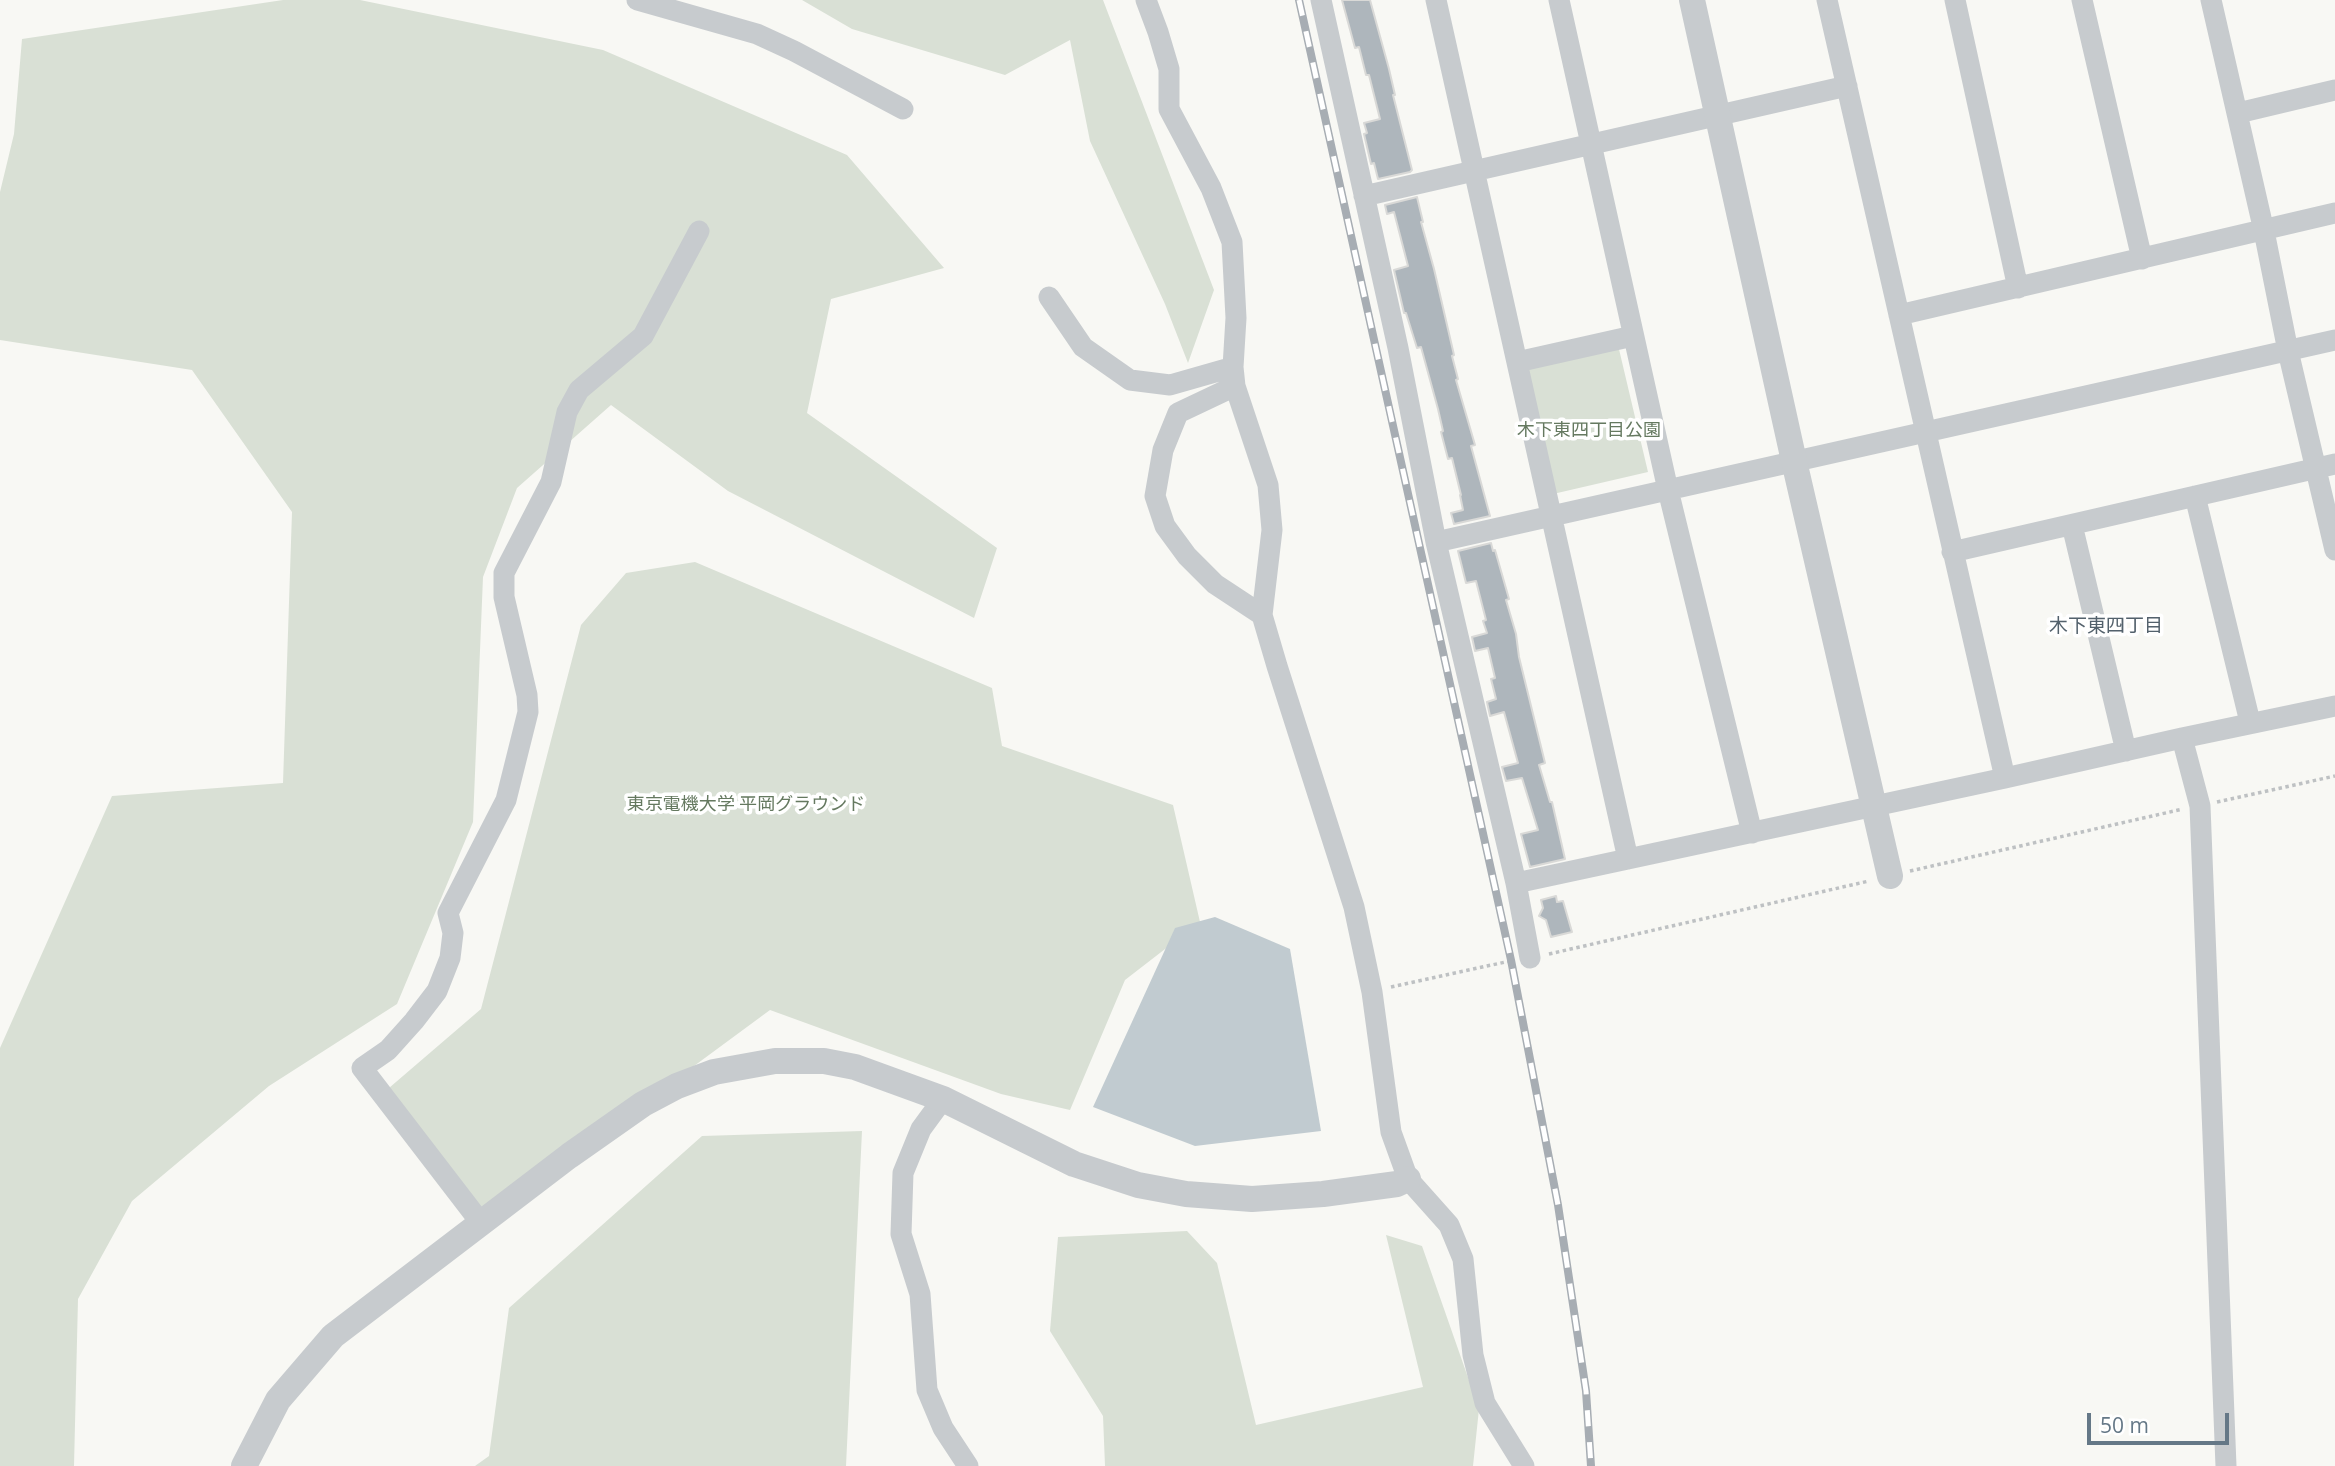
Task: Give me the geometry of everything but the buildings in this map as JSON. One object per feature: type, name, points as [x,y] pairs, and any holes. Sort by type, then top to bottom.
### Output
[{"type":"street","points":[[637,0],[757,34],[903,109]]},
{"type":"street","points":[[1146,0],[1168,69],[1169,108],[1211,188],[1232,242],[1236,318],[1234,376],[1268,485],[1272,530],[1262,615],[1354,906],[1371,992],[1391,1132],[1408,1179],[1449,1225],[1463,1259],[1473,1355],[1485,1404],[1524,1466]]},
{"type":"street","points":[[1321,0],[1398,348],[1436,542],[1516,883],[1530,958]]},
{"type":"street","points":[[1436,0],[1629,859]]},
{"type":"street","points":[[1559,0],[1668,490],[1752,833]]},
{"type":"street","points":[[1692,0],[1794,461],[1890,876]]},
{"type":"street","points":[[1827,0],[2005,778]]},
{"type":"street","points":[[1955,0],[2018,288]]},
{"type":"street","points":[[2082,0],[2142,259]]},
{"type":"street","points":[[2211,0],[2264,231],[2288,351],[2326,466],[2335,550]]},
{"type":"street","points":[[1364,196],[1847,86]]},
{"type":"street","points":[[2238,113],[2335,90]]},
{"type":"street","points":[[1899,316],[2335,213]]},
{"type":"street","points":[[481,1223],[362,1068],[388,1050],[437,991],[450,958],[453,933],[448,913],[506,800],[528,712],[527,695],[504,597],[504,573],[551,482],[567,412],[579,390],[643,336],[699,231]]},
{"type":"street","points":[[1049,297],[1083,347],[1130,380],[1170,385],[1234,376]]},
{"type":"street","points":[[1517,362],[1633,335]]},
{"type":"street","points":[[1436,542],[2335,340]]},
{"type":"street","points":[[1234,376],[1178,413],[1163,450],[1156,496],[1164,526],[1187,556],[1214,584],[1262,615]]},
{"type":"street","points":[[1952,552],[2326,466]]},
{"type":"street","points":[[2195,496],[2250,722]]},
{"type":"street","points":[[2072,524],[2126,751]]},
{"type":"street","points":[[1516,883],[2005,778],[2250,722],[2335,706]]},
{"type":"street","points":[[2182,738],[2200,806],[2226,1466]]},
{"type":"street","points":[[244,1466],[278,1400],[332,1336],[569,1156],[643,1104],[677,1086],[714,1072],[775,1061],[824,1061],[876,1073],[943,1099],[1074,1164],[1139,1185],[1186,1194],[1252,1199],[1348,1191],[1396,1184],[1408,1179]]},
{"type":"street","points":[[943,1099],[920,1129],[903,1173],[901,1234],[920,1294],[927,1390],[943,1428],[968,1466]]},
{"type":"path","points":[[1371,992],[2335,776]]},
{"type":"green space","points":[[283,0],[360,0],[603,50],[847,155],[944,268],[831,299],[807,413],[997,548],[974,618],[728,491],[611,405],[517,488],[483,577],[473,822],[397,1004],[269,1086],[132,1201],[78,1299],[74,1466],[0,1466],[0,1048],[112,796],[283,783],[292,512],[192,370],[0,340],[0,192],[14,134],[22,39]]},
{"type":"green space","points":[[802,0],[1103,0],[1214,290],[1188,363],[1165,304],[1090,141],[1070,40],[1005,75],[852,29]]},
{"type":"green space","name":"木下東四丁目公園","points":[[1618,345],[1648,472],[1553,494],[1524,364]]},
{"type":"green space","name":"東京電機大学 平岡グラウンド","points":[[695,562],[992,688],[1002,746],[1173,805],[1200,922],[1125,980],[1070,1110],[1001,1094],[770,1010],[481,1223],[382,1094],[481,1009],[581,625],[626,573]]},
{"type":"green space","points":[[862,1131],[846,1466],[475,1466],[489,1456],[509,1308],[702,1136]]},
{"type":"green space","points":[[1187,1231],[1217,1263],[1256,1425],[1423,1387],[1386,1235],[1422,1246],[1479,1409],[1473,1466],[1105,1466],[1103,1416],[1050,1331],[1058,1237]]},
{"type":"shaded area","points":[[1215,917],[1290,949],[1321,1131],[1195,1146],[1093,1107],[1175,928]]},
{"type":"railway","points":[[1299,0],[1511,960],[1558,1205],[1586,1391],[1591,1466]]},
{"type":"district","name":"木下東四丁目","points":[[2106,627]]}]
